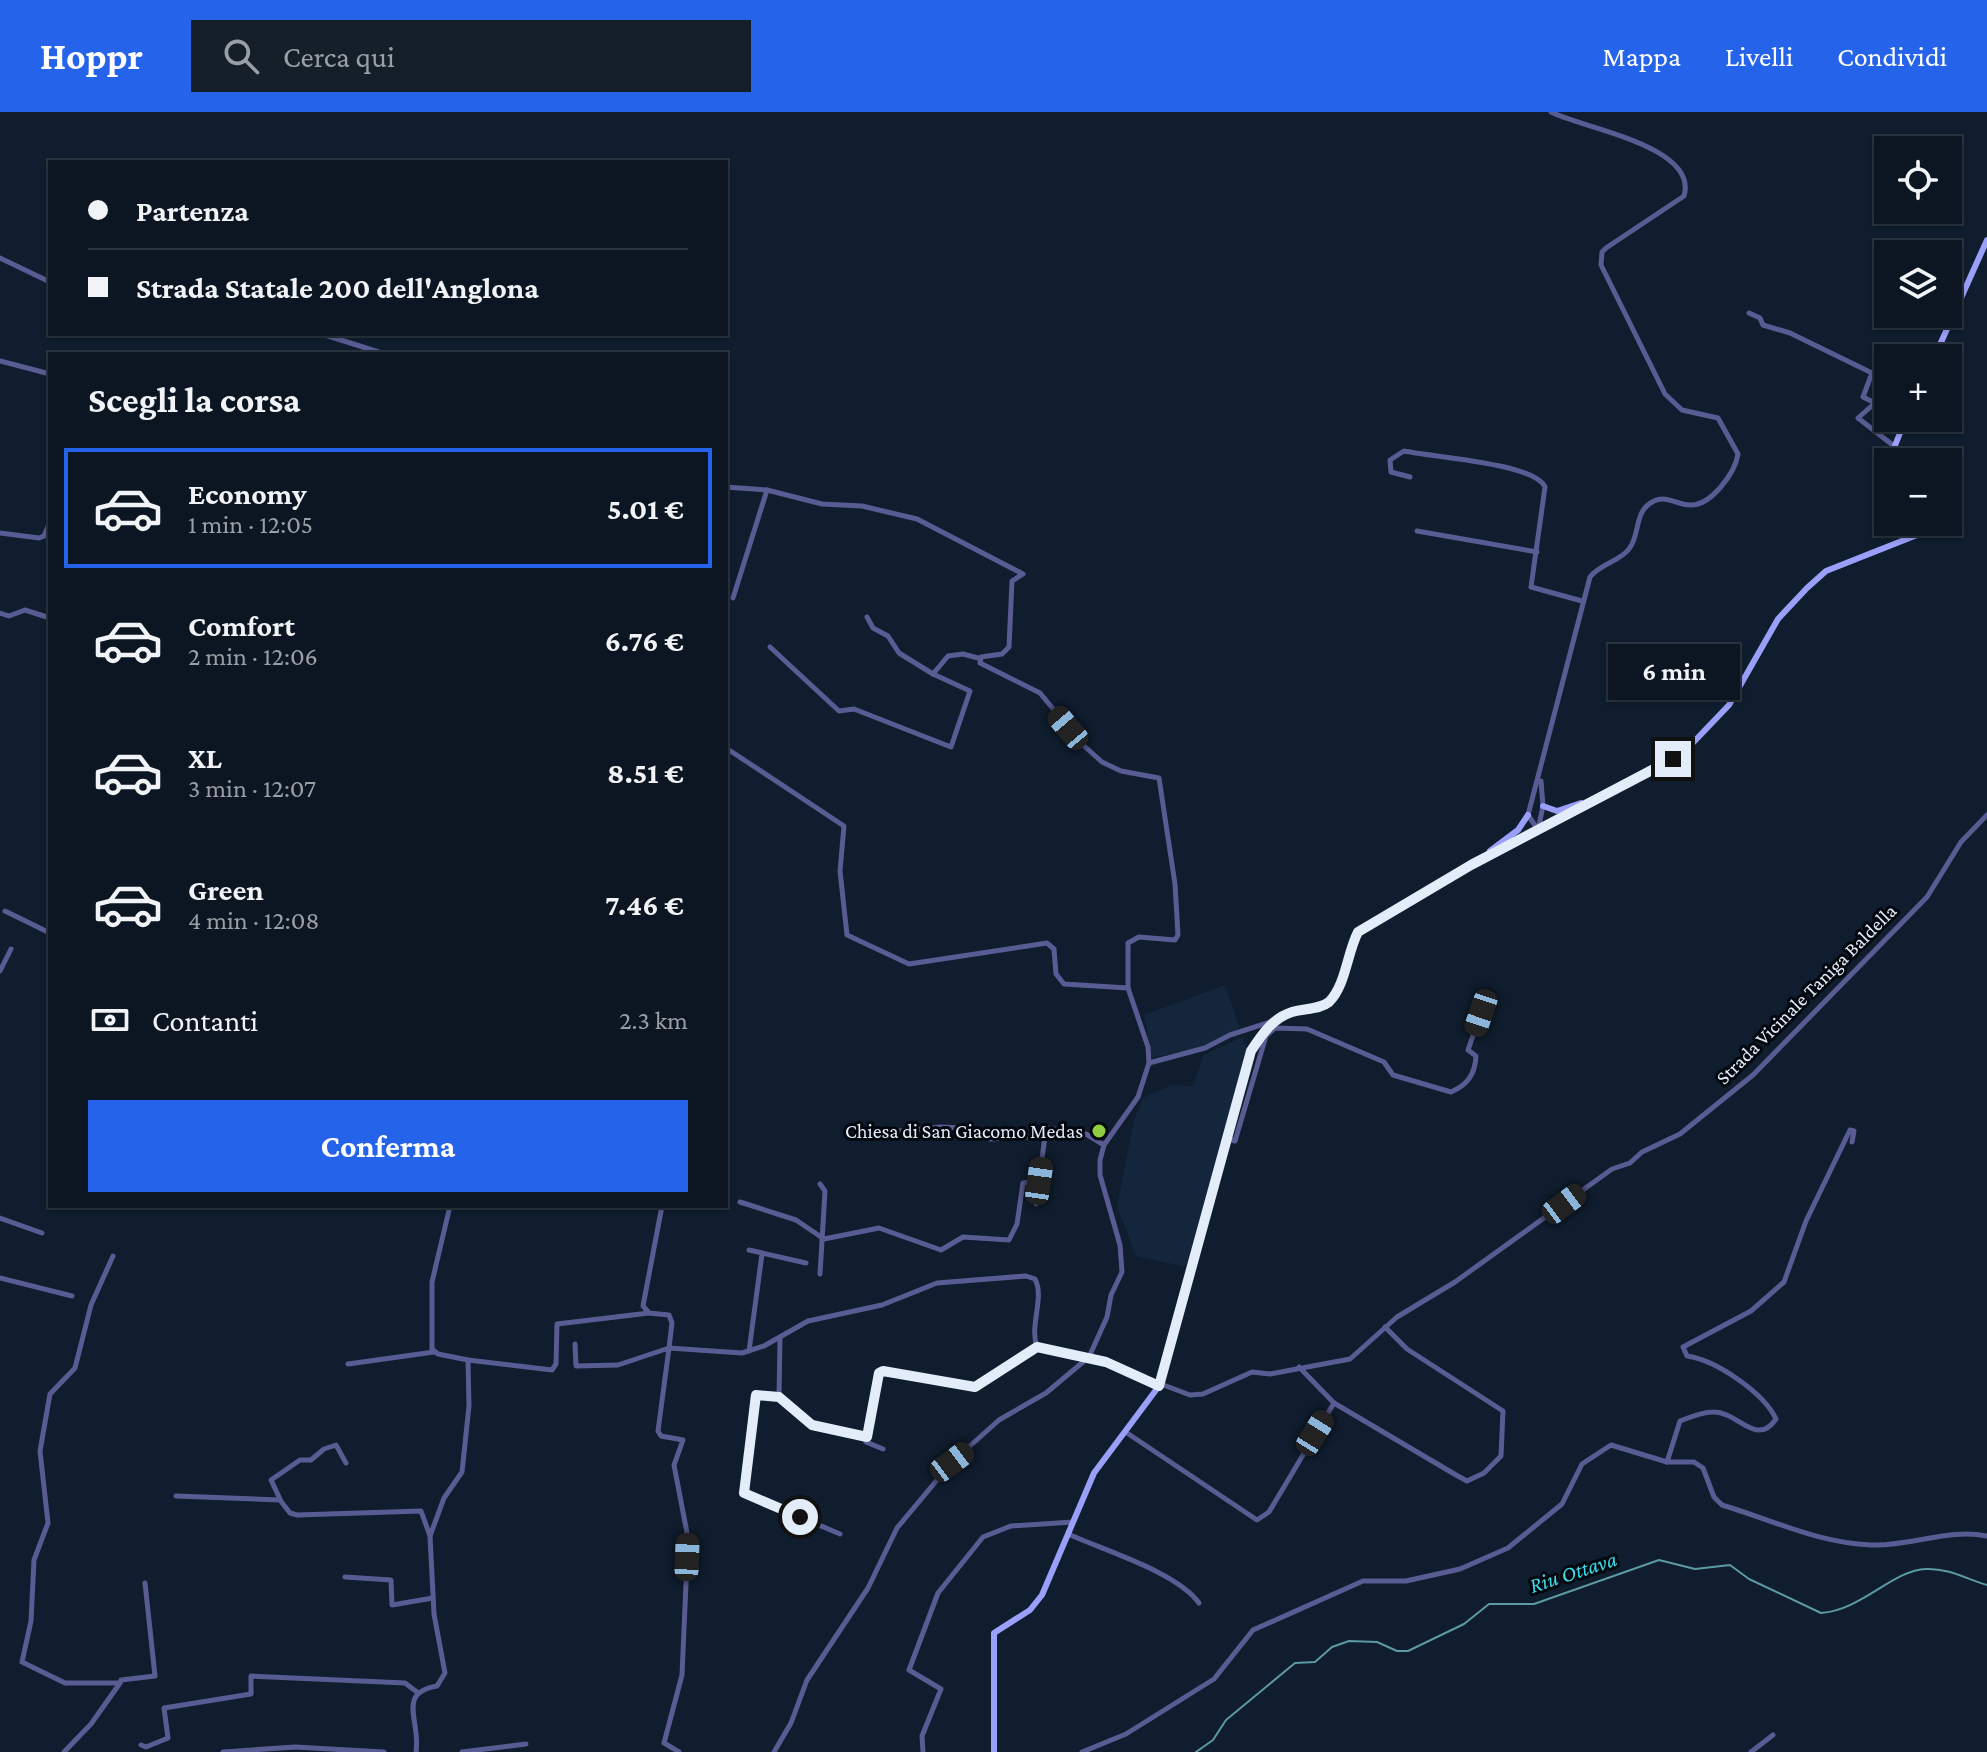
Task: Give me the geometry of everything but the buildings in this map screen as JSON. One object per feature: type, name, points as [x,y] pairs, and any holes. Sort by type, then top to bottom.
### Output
[{"type":"main road","points":[[1940,344],[1987,240]]},
{"type":"main road","points":[[1894,446],[1900,432]]},
{"type":"main road","points":[[994,1752],[994,1633],[1030,1610],[1042,1595],[1094,1473],[1127,1433],[1159,1386],[1251,1051],[1274,1021],[1331,1000],[1339,989],[1358,932],[1471,865],[1673,759],[1703,736],[1729,705],[1778,619],[1826,571],[1915,536]]},
{"type":"main road","points":[[1543,806],[1557,811],[1599,797]]},
{"type":"main road","points":[[1471,865],[1518,830],[1528,815]]},
{"type":"street","points":[[1538,830],[1528,815],[1582,601],[1595,570],[1632,547],[1637,521],[1650,504],[1662,499],[1692,505],[1704,501],[1724,481],[1738,454],[1718,418],[1682,410],[1665,394],[1601,265],[1602,252],[1606,248],[1684,196],[1688,183],[1683,170],[1625,135],[1551,112]]},
{"type":"street","points":[[0,258],[48,281]]},
{"type":"street","points":[[1749,313],[1760,318],[1763,325],[1790,333],[1872,373],[1863,397],[1875,403],[1858,418],[1894,446]]},
{"type":"street","points":[[328,336],[379,352]]},
{"type":"street","points":[[0,361],[48,373]]},
{"type":"street","points":[[1410,477],[1391,472],[1392,456],[1404,451],[1530,473],[1545,487],[1533,590],[1582,601]]},
{"type":"street","points":[[728,487],[767,490],[822,504],[862,506],[917,519],[1022,572],[1022,577],[1012,581],[1009,647],[1002,654],[978,658],[963,654],[948,656],[933,674]]},
{"type":"street","points":[[733,598],[767,490]]},
{"type":"street","points":[[0,533],[39,538],[44,536],[48,526]]},
{"type":"street","points":[[1417,531],[1537,552]]},
{"type":"street","points":[[0,613],[9,616],[25,610],[48,617]]},
{"type":"street","points":[[770,647],[839,711],[854,709],[951,747],[970,691],[933,674],[899,653],[888,636],[873,628],[867,617]]},
{"type":"street","points":[[774,1752],[791,1723],[807,1680],[868,1588],[897,1528],[952,1462],[978,1443],[999,1420],[1046,1393],[1089,1357],[1122,1272],[1120,1245],[1100,1175],[1104,1145],[1138,1097],[1149,1063],[1148,1047],[1128,988],[1128,943],[1139,937],[1171,940],[1178,935],[1175,884],[1159,778],[1121,771],[1102,762],[1083,745],[1040,693],[980,663],[978,658]]},
{"type":"street","points":[[728,749],[844,826],[840,871],[847,935],[909,964],[1047,943],[1054,949],[1056,974],[1064,984],[1128,988]]},
{"type":"street","points":[[1538,830],[1543,806],[1540,776]]},
{"type":"street","name":"Strada Vicinale Taniga Baldella","points":[[1151,1397],[1162,1391],[1203,1394],[1252,1372],[1270,1374],[1350,1359],[1385,1327],[1455,1282],[1585,1187],[1698,1121],[1753,1075],[1927,897],[1961,842],[1987,815]]},
{"type":"street","points":[[5,911],[48,932]]},
{"type":"street","points":[[0,971],[11,949]]},
{"type":"street","points":[[1228,1139],[1235,1141],[1266,1036],[1275,1028],[1307,1029],[1384,1062],[1393,1075],[1451,1092],[1466,1085],[1475,1066],[1476,1056],[1468,1050],[1485,1001]]},
{"type":"street","points":[[1149,1063],[1205,1048],[1230,1035],[1274,1021]]},
{"type":"street","points":[[877,1133],[941,1127],[964,1128],[990,1139],[1045,1136]]},
{"type":"street","points":[[1036,1204],[1047,1128],[1086,1134],[1104,1145]]},
{"type":"street","points":[[1667,1462],[1680,1421],[1714,1411],[1735,1416],[1748,1428],[1759,1432],[1770,1428],[1776,1419],[1729,1372],[1700,1358],[1687,1356],[1683,1347],[1751,1311],[1784,1282],[1806,1221],[1850,1130],[1854,1131],[1852,1142]]},
{"type":"street","points":[[740,1202],[796,1220],[820,1236],[839,1239],[879,1228],[941,1250],[963,1237],[1009,1240],[1017,1224],[1023,1183],[1039,1181]]},
{"type":"street","points":[[820,1184],[825,1191],[820,1274]]},
{"type":"street","points":[[434,1352],[432,1282],[450,1208]]},
{"type":"street","points":[[649,1313],[643,1306],[662,1208]]},
{"type":"street","points":[[0,1218],[42,1233]]},
{"type":"street","points":[[749,1250],[806,1263]]},
{"type":"street","points":[[749,1351],[762,1254]]},
{"type":"street","points":[[113,1256],[91,1305],[75,1368],[50,1394],[40,1451],[48,1523],[34,1560],[31,1621],[22,1662],[65,1683],[120,1683]]},
{"type":"street","points":[[575,1344],[576,1366],[618,1365],[669,1348],[749,1351],[780,1338],[808,1321],[882,1305],[937,1283],[1026,1276],[1035,1279],[1039,1286],[1035,1310],[1037,1347],[975,1387],[879,1373],[867,1437],[868,1445],[883,1449]]},
{"type":"street","points":[[0,1278],[72,1296]]},
{"type":"street","points":[[348,1364],[434,1352],[468,1360],[552,1370],[556,1364],[557,1324],[649,1313],[669,1315],[669,1348],[658,1431],[661,1436],[683,1440],[674,1465],[688,1538],[682,1675],[664,1743],[679,1752]]},
{"type":"street","points":[[1299,1367],[1334,1403],[1467,1481],[1484,1473],[1501,1456],[1503,1411],[1407,1349],[1385,1327]]},
{"type":"street","points":[[779,1397],[780,1338]]},
{"type":"street","name":"Strada Vicinale Taniga Baldella","points":[[1037,1347],[1071,1357],[1089,1357],[1173,1391]]},
{"type":"street","points":[[430,1536],[444,1498],[462,1472],[469,1406],[468,1360]]},
{"type":"street","points":[[1163,1375],[1163,1383],[1173,1391]]},
{"type":"street","points":[[840,1534],[744,1493],[753,1397],[779,1397],[812,1425],[867,1437]]},
{"type":"street","points":[[1127,1433],[1257,1520],[1269,1512],[1334,1403]]},
{"type":"street","points":[[346,1463],[336,1445],[324,1449],[311,1460],[300,1460],[271,1480],[280,1500],[290,1513],[297,1515],[421,1511],[430,1536],[433,1598],[445,1673],[437,1686],[417,1692],[412,1703],[418,1729],[416,1752]]},
{"type":"street","points":[[1082,1752],[1126,1734],[1214,1679],[1253,1630],[1363,1581],[1406,1581],[1460,1569],[1508,1548],[1562,1504],[1582,1464],[1611,1445],[1667,1462],[1694,1462],[1703,1468],[1714,1497],[1722,1505],[1796,1532],[1867,1545],[1960,1534],[1987,1536]]},
{"type":"street","points":[[176,1496],[280,1500]]},
{"type":"street","points":[[923,1752],[922,1736],[941,1689],[909,1670],[938,1593],[987,1535],[1011,1526],[1073,1522]]},
{"type":"street","points":[[1068,1534],[1171,1580],[1192,1593],[1199,1603]]},
{"type":"street","points":[[345,1577],[360,1576],[364,1581],[388,1578],[392,1605],[433,1598]]},
{"type":"street","points":[[64,1752],[91,1724],[121,1680],[155,1676],[145,1583]]},
{"type":"street","points":[[141,1745],[146,1747],[168,1738],[164,1708],[251,1694],[251,1676],[397,1682],[405,1683],[417,1692]]},
{"type":"street","points":[[1751,1752],[1773,1735]]},
{"type":"street","points":[[462,1752],[526,1744]]},
{"type":"street","points":[[223,1752],[295,1747],[384,1752]]},
{"type":"shaded area","points":[[1225,985],[1240,1028],[1201,1047],[1152,1058],[1144,1015]]},
{"type":"shaded area","points":[[1242,1037],[1248,1051],[1186,1267],[1136,1256],[1117,1206],[1134,1120],[1143,1098],[1171,1085],[1193,1086],[1204,1055]]},
{"type":"waterway","name":"Riu Ottava","points":[[1196,1752],[1213,1740],[1226,1720],[1295,1663],[1315,1662],[1332,1647],[1349,1641],[1377,1642],[1397,1651],[1408,1651],[1464,1624],[1489,1604],[1534,1604],[1659,1560],[1695,1569],[1730,1565],[1749,1579],[1821,1613],[1850,1605],[1914,1571],[1942,1570],[1987,1585]]},
{"type":"place","name":"Chiesa di San Giacomo Medas","points":[[1099,1131]]},
{"type":"route","points":[[800,1517],[746,1497],[744,1493],[753,1397],[756,1395],[779,1397],[812,1425],[867,1437],[879,1373],[883,1371],[966,1388],[975,1387],[1037,1347],[1071,1357],[1089,1357],[1106,1362],[1159,1386],[1251,1051],[1263,1033],[1276,1019],[1291,1012],[1323,1006],[1331,1000],[1339,989],[1350,947],[1358,932],[1471,865],[1673,759]]}]
